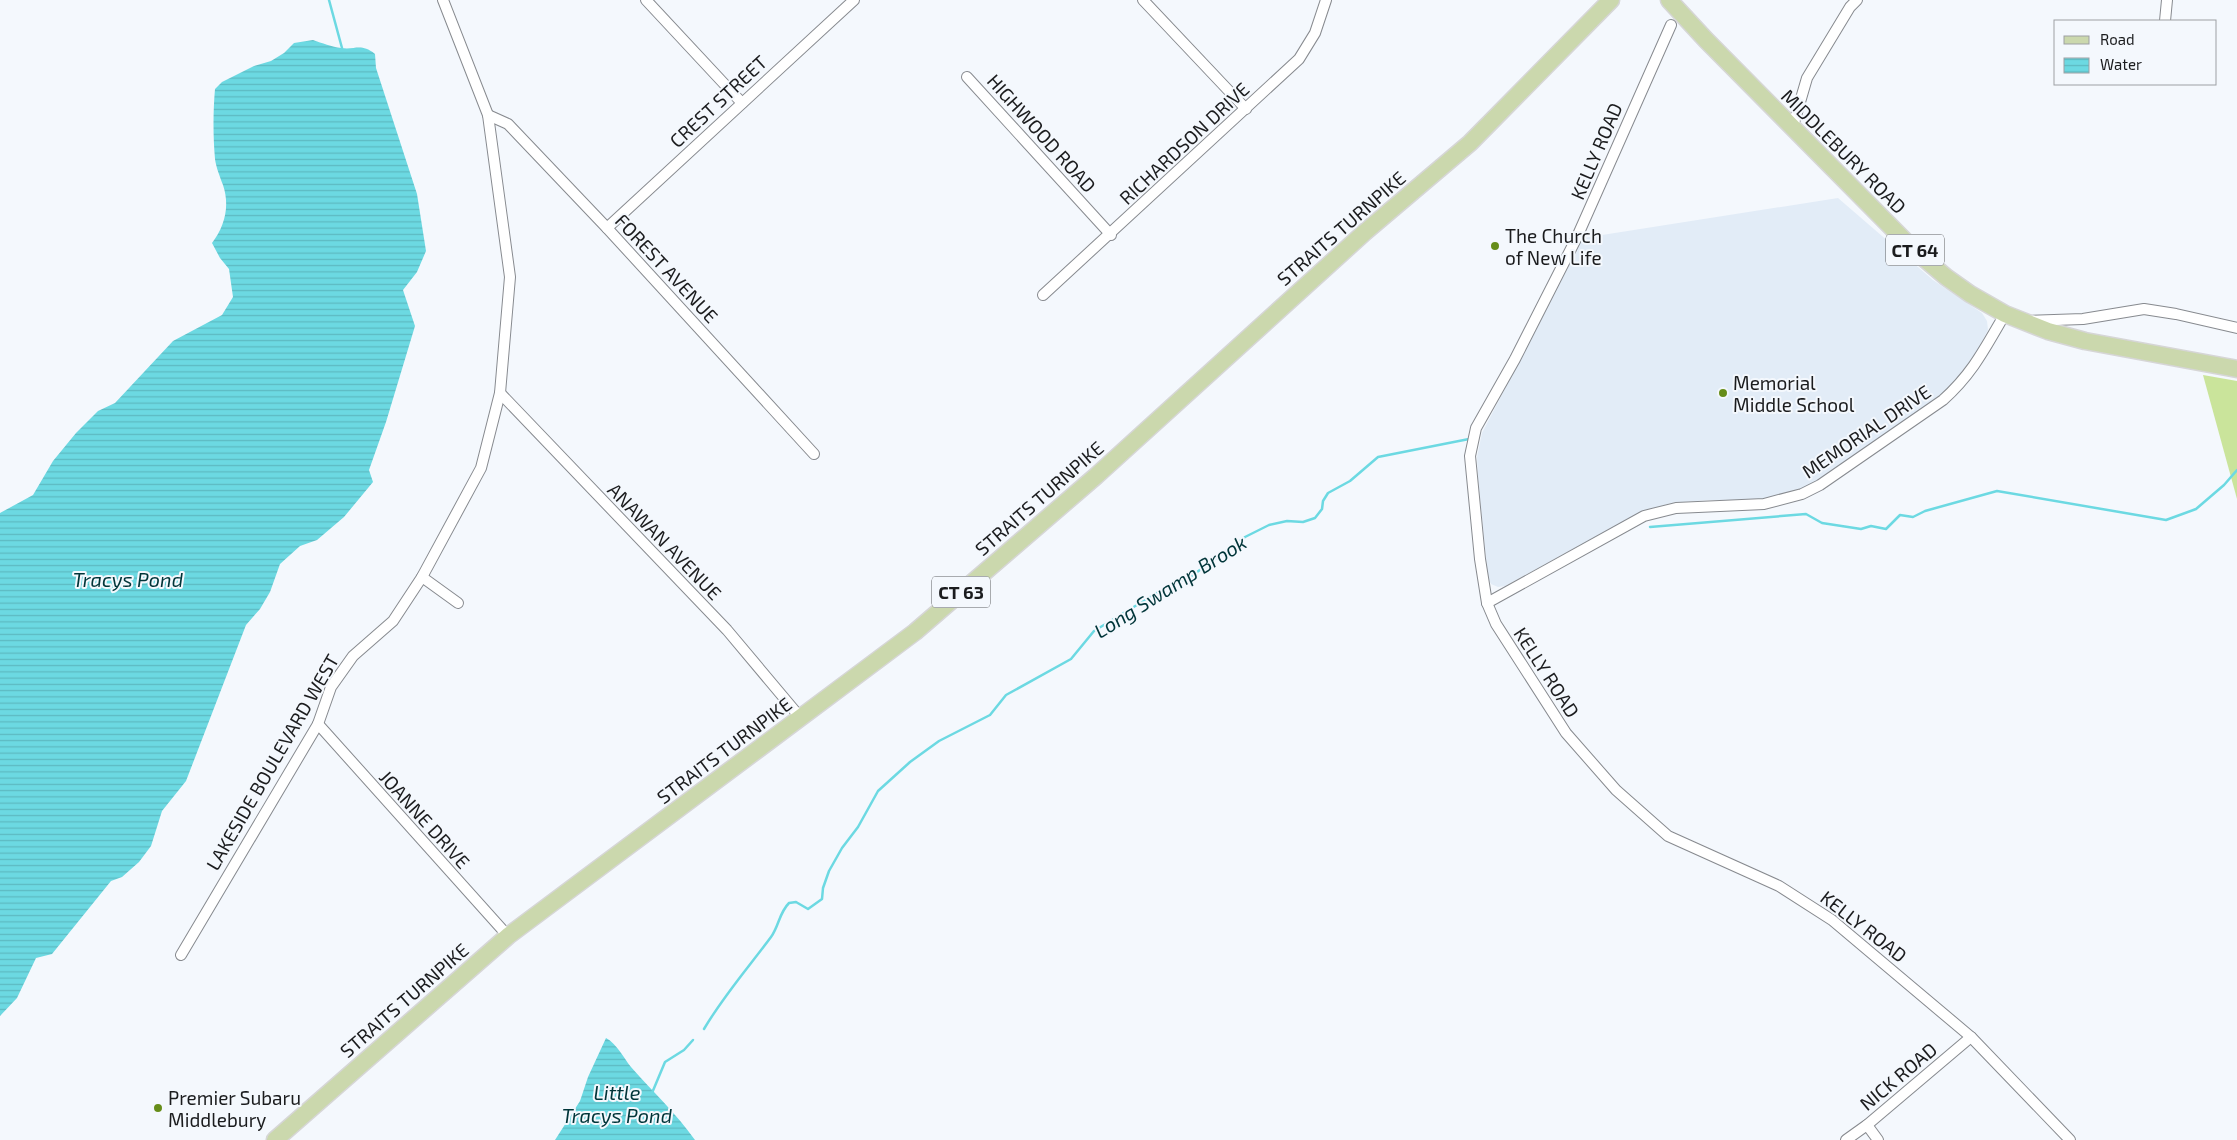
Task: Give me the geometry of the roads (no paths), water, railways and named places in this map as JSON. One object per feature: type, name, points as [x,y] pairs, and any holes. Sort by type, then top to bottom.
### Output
[{"type":"main road","name":"MIDDLEBURY ROAD","points":[[1669,0],[1706,40],[1913,249],[1946,277],[2005,314],[2024,322],[2085,341],[2237,369]]},
{"type":"main road","name":"STRAITS TURNPIKE","points":[[275,1140],[508,936],[915,632],[1096,476],[1365,232],[1470,143],[1604,2]]},
{"type":"street","name":"LAKESIDE BOULEVARD WEST","points":[[181,955],[318,724],[332,687],[353,656],[393,621],[422,577],[481,468],[500,393],[510,278],[488,115],[443,0]]},
{"type":"street","points":[[646,0],[742,103]]},
{"type":"street","name":"CREST STREET","points":[[607,228],[854,0]]},
{"type":"street","points":[[1143,0],[1246,109]]},
{"type":"street","name":"RICHARDSON DRIVE","points":[[1043,296],[1299,59],[1315,33],[1326,0]]},
{"type":"street","points":[[1793,126],[1807,78],[1850,7],[1857,0]]},
{"type":"street","points":[[2165,20],[2167,0]]},
{"type":"street","name":"KELLY ROAD","points":[[1671,25],[1577,238],[1515,359],[1476,428],[1470,456],[1480,559],[1487,603],[1496,624],[1566,733],[1616,790],[1668,836],[1779,886],[1832,920],[1971,1037],[2070,1140]]},
{"type":"street","name":"HIGHWOOD ROAD","points":[[967,77],[1111,235]]},
{"type":"street","name":"FOREST AVENUE","points":[[488,115],[508,124],[607,228],[814,454]]},
{"type":"street","points":[[2024,322],[2044,319],[2083,319],[2144,309],[2176,314],[2237,328]]},
{"type":"street","name":"MEMORIAL DRIVE","points":[[1487,603],[1644,516],[1676,508],[1764,504],[1802,494],[1820,485],[1943,400],[1960,385],[1973,369],[2005,314]]},
{"type":"street","name":"ANAWAN AVENUE","points":[[500,393],[727,630],[800,717]]},
{"type":"street","points":[[422,577],[458,603]]},
{"type":"street","name":"JOANNE DRIVE","points":[[318,724],[508,936]]},
{"type":"street","name":"NICK ROAD","points":[[1846,1140],[1868,1125],[1971,1037]]},
{"type":"street","points":[[1868,1125],[1878,1140]]},
{"type":"water","name":"Tracys Pond","points":[[313,40],[338,47],[362,48],[375,54],[376,68],[417,194],[426,251],[417,272],[403,290],[415,326],[386,422],[369,470],[373,482],[344,517],[317,540],[300,546],[280,564],[270,592],[260,609],[246,625],[186,781],[162,811],[151,846],[139,862],[122,877],[111,881],[52,954],[36,958],[17,998],[0,1016],[0,513],[33,495],[53,461],[76,433],[98,411],[115,403],[173,341],[222,315],[233,297],[229,269],[220,258],[212,243],[223,223],[226,208],[225,193],[215,159],[215,89],[222,82],[254,66],[271,61],[284,53],[294,43]]},
{"type":"water","name":"Little Tracys Pond","points":[[606,1038],[617,1047],[631,1067],[695,1140],[555,1140],[580,1101],[588,1077]]},
{"type":"waterway","points":[[329,0],[342,48]]},
{"type":"waterway","name":"Long Swamp Brook","points":[[704,1029],[728,993],[771,937],[783,911],[789,903],[796,902],[808,909],[822,899],[823,888],[829,871],[842,848],[858,827],[878,791],[910,762],[939,741],[990,715],[1006,695],[1071,659],[1094,631],[1165,588],[1193,575],[1245,537],[1269,525],[1287,521],[1303,522],[1315,518],[1322,509],[1323,501],[1328,493],[1350,481],[1378,457],[1469,439]]},
{"type":"waterway","name":"Long Swamp Brook","points":[[1650,527],[1806,514],[1822,523],[1861,529],[1871,526],[1886,529],[1900,515],[1913,517],[1925,511],[1997,491],[2166,520],[2196,509],[2224,485],[2237,470]]},
{"type":"waterway","name":"Long Swamp Brook","points":[[652,1093],[665,1062],[684,1050],[693,1040]]},
{"type":"place","name":"The Church of New Life","points":[[1495,246]]},
{"type":"place","name":"Memorial Middle School","points":[[1723,393]]},
{"type":"place","name":"Premier Subaru Middlebury","points":[[158,1108]]}]
